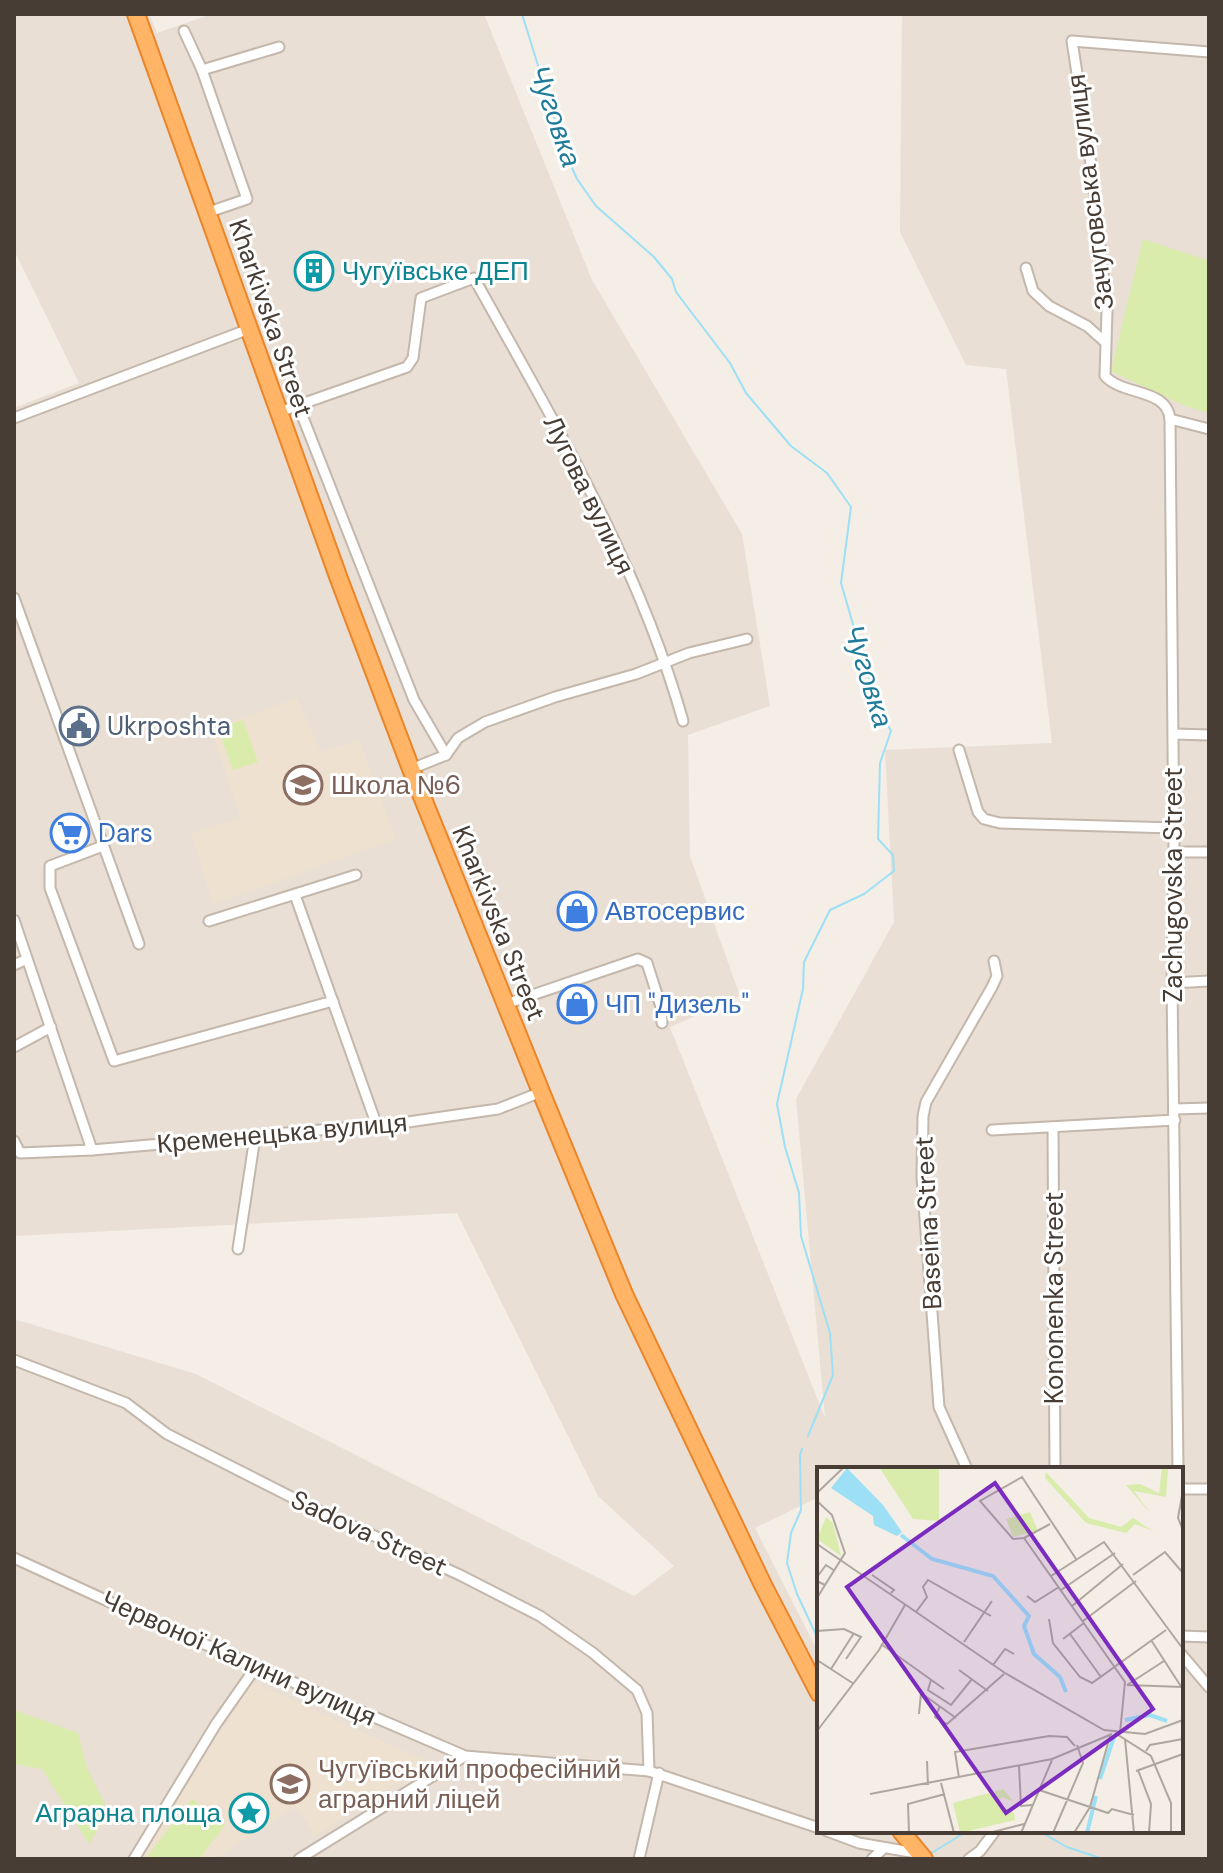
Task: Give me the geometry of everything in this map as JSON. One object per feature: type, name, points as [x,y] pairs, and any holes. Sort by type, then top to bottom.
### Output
[{"type":"highway","name":"Kharkivska Street","points":[[136,14],[411,769],[541,1092],[624,1294],[763,1585],[817,1689]]},
{"type":"highway","points":[[903,1833],[921,1856]]},
{"type":"street","points":[[184,31],[202,70],[247,199],[209,212]]},
{"type":"street","name":"Зачуговська вулиця","points":[[1105,342],[1107,311],[1092,171],[1072,41],[1209,52]]},
{"type":"street","points":[[202,70],[279,47]]},
{"type":"street","points":[[1026,268],[1033,291],[1049,306],[1087,326],[1105,342],[1105,376],[1119,386],[1160,400],[1169,410],[1170,419],[1209,429]]},
{"type":"street","name":"Лугова вулиця","points":[[298,405],[407,367],[413,358],[421,298],[474,278],[542,399],[653,626],[683,721]]},
{"type":"street","points":[[14,418],[249,329]]},
{"type":"street","points":[[279,412],[298,405],[414,700],[446,755]]},
{"type":"street","name":"Zachugovska Street","points":[[1170,419],[1178,1467]]},
{"type":"street","points":[[14,598],[139,944]]},
{"type":"street","points":[[411,769],[446,755],[458,738],[477,725],[555,697],[665,664],[689,653],[747,639]]},
{"type":"street","points":[[1174,734],[1209,735]]},
{"type":"street","points":[[959,750],[978,812],[984,819],[1000,823],[1174,828]]},
{"type":"street","points":[[103,846],[50,866],[50,888],[114,1061],[333,1001]]},
{"type":"street","points":[[1174,852],[1209,852]]},
{"type":"street","points":[[209,921],[356,875]]},
{"type":"street","points":[[295,895],[377,1126]]},
{"type":"street","points":[[14,920],[92,1150]]},
{"type":"street","points":[[14,965],[27,959]]},
{"type":"street","points":[[506,1004],[638,959],[647,963],[661,1007],[662,1023]]},
{"type":"street","name":"Baseina Street","points":[[966,1467],[939,1407],[922,1177],[923,1116],[926,1102],[992,987],[997,976],[994,961]]},
{"type":"street","points":[[1172,983],[1209,981]]},
{"type":"street","points":[[14,1047],[51,1027]]},
{"type":"street","name":"Кременецька вулиця","points":[[14,1141],[20,1153],[92,1150],[377,1126],[498,1109],[541,1092]]},
{"type":"street","points":[[1174,1109],[1209,1108]]},
{"type":"street","points":[[992,1130],[1175,1120]]},
{"type":"street","name":"Kononenka Street","points":[[1053,1127],[1055,1467]]},
{"type":"street","points":[[238,1249],[255,1137]]},
{"type":"street","name":"Sadova Street","points":[[14,1360],[126,1403],[167,1434],[313,1508],[460,1575],[540,1616],[593,1653],[637,1690],[647,1713],[654,1772],[639,1859]]},
{"type":"street","points":[[1183,1489],[1209,1489]]},
{"type":"street","name":"Червоної Калини вулиця","points":[[14,1558],[256,1667],[465,1756],[654,1772],[817,1827]]},
{"type":"street","points":[[1183,1636],[1209,1637]]},
{"type":"street","points":[[1183,1656],[1209,1687]]},
{"type":"street","points":[[134,1859],[216,1724],[256,1667]]},
{"type":"street","points":[[299,1859],[465,1756]]},
{"type":"street","points":[[832,1833],[859,1843],[921,1856]]},
{"type":"street","points":[[969,1859],[980,1851],[994,1833]]},
{"type":"street","points":[[872,1859],[884,1848]]},
{"type":"shaded area","points":[[14,14],[149,14],[157,33],[212,14],[484,14],[592,280],[742,534],[770,706],[688,735],[690,856],[740,996],[670,1027],[825,1418],[796,1099],[894,922],[885,750],[1052,743],[1006,369],[966,365],[900,232],[902,14],[1209,14],[1209,1859],[14,1859],[14,1319],[196,1374],[634,1596],[674,1566],[598,1496],[457,1213],[14,1236],[14,408],[79,383],[14,250]]},
{"type":"shaded area","name":"Школа №6","points":[[297,698],[321,752],[359,740],[396,839],[213,904],[191,833],[241,818],[211,729]]},
{"type":"shaded area","name":"Чугуївський професійний аграрний ліцей","points":[[253,1682],[428,1762],[316,1836],[296,1806],[215,1859],[139,1859]]},
{"type":"green space","points":[[1143,239],[1209,261],[1209,413],[1185,406],[1111,371]]},
{"type":"green space","points":[[243,720],[258,762],[233,770],[218,729]]},
{"type":"green space","points":[[14,1710],[78,1733],[87,1768],[108,1811],[89,1844],[42,1769],[14,1764]]},
{"type":"green space","points":[[192,1799],[225,1825],[199,1859],[145,1859]]},
{"type":"waterway","name":"Чуговка","points":[[522,14],[565,152],[577,179],[596,206],[654,257],[672,279],[676,292],[730,363],[746,393],[791,446],[827,473],[851,507],[841,583],[876,703],[891,731],[880,763],[878,839],[893,855],[894,871],[864,894],[830,910],[804,962],[803,989],[777,1104],[785,1147],[799,1193],[801,1236],[830,1333],[833,1375],[808,1436]]},
{"type":"waterway","name":"Чуговка","points":[[802,1449],[801,1510],[791,1533],[787,1563],[797,1594],[817,1637]]},
{"type":"waterway","points":[[930,1854],[964,1833]]},
{"type":"waterway","name":"Чуговка","points":[[1042,1833],[1067,1847],[1103,1859]]},
{"type":"place","name":"Чугуївське ДЕП","points":[[314,271]]},
{"type":"place","name":"Ukrposhta","points":[[79,726]]},
{"type":"place","name":"Школа №6","points":[[303,785]]},
{"type":"place","name":"Dars","points":[[70,833]]},
{"type":"place","name":"Автосервис","points":[[577,911]]},
{"type":"place","name":"ЧП \"Дизель\"","points":[[577,1004]]},
{"type":"place","name":"Чугуївський професійний аграрний ліцей","points":[[290,1784]]},
{"type":"place","name":"Аграрна площа","points":[[249,1813]]}]
